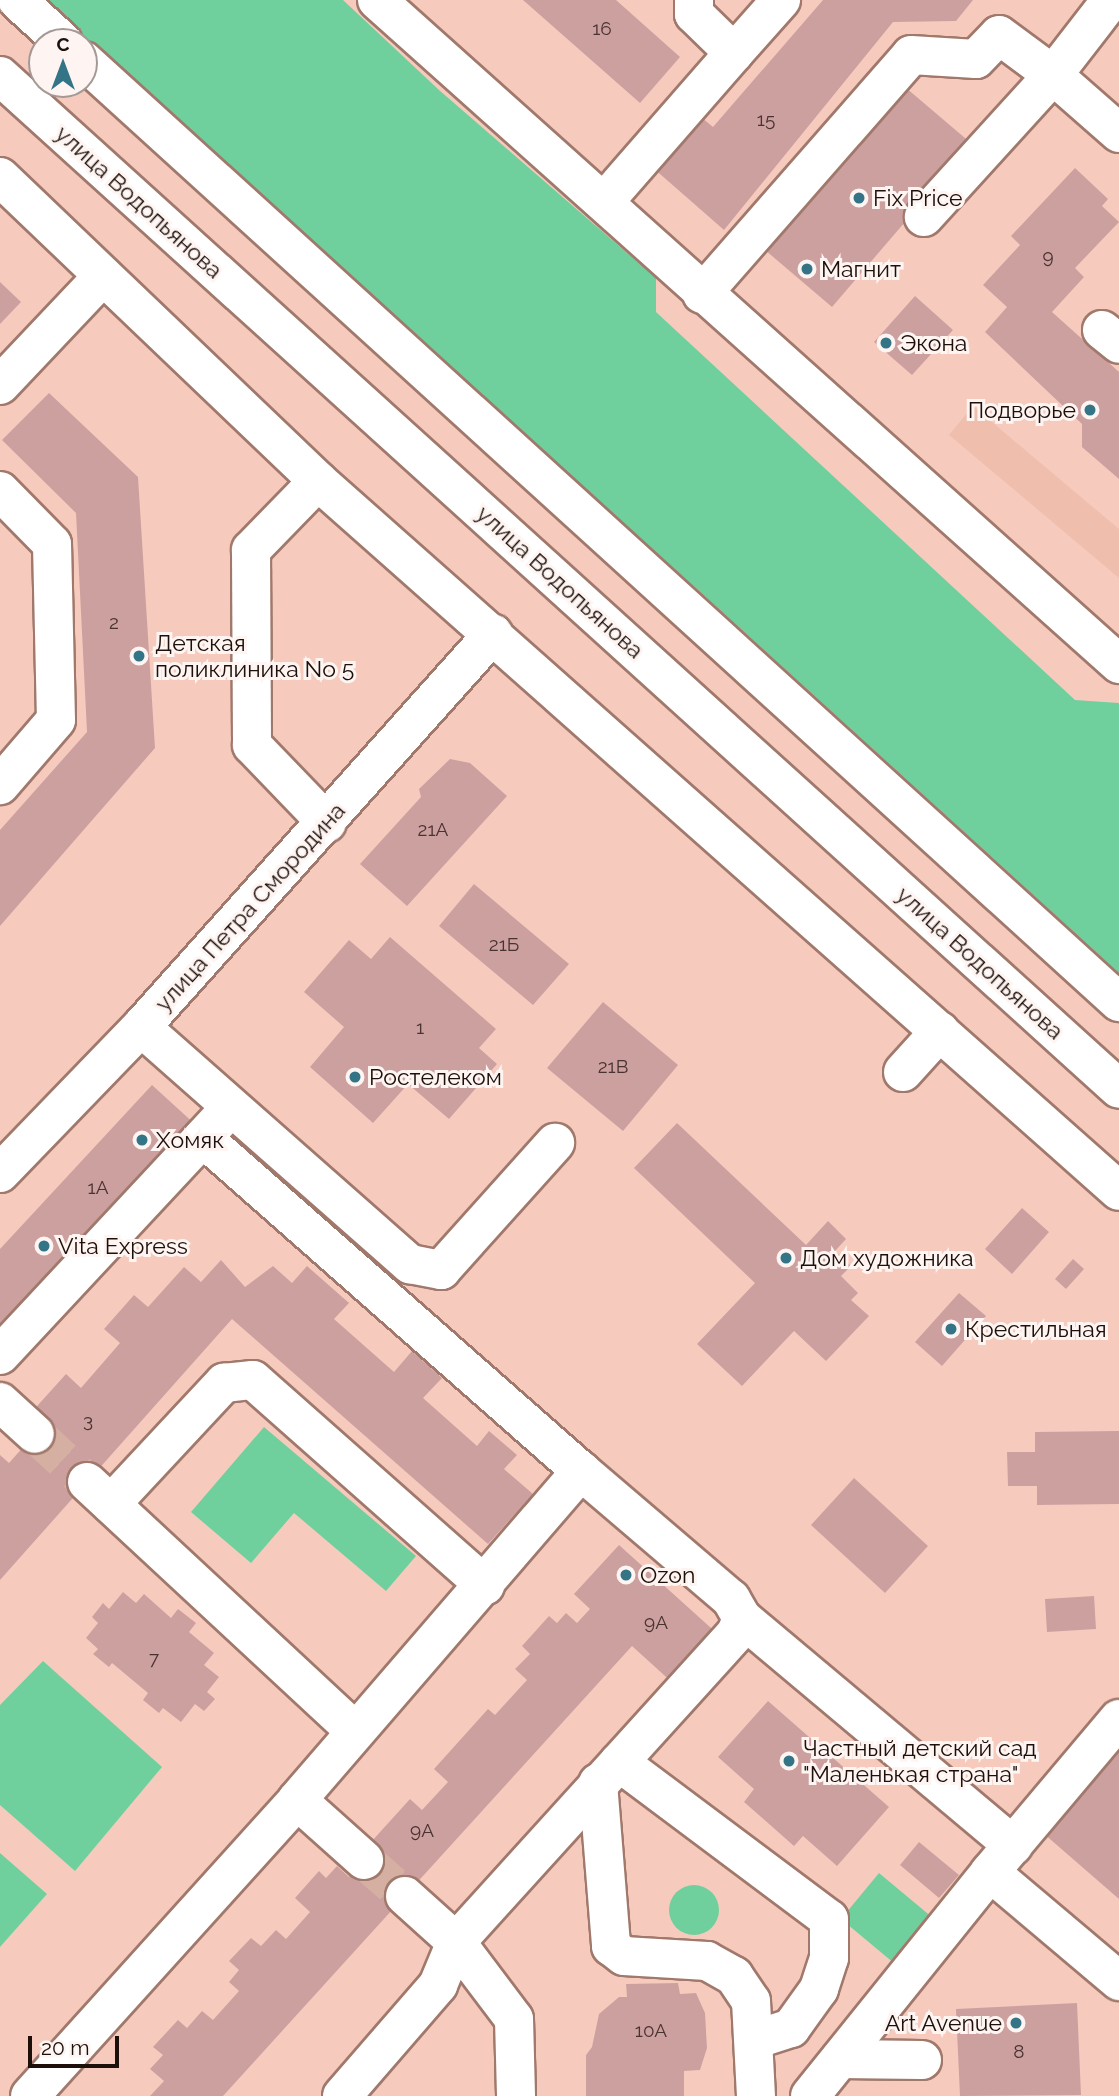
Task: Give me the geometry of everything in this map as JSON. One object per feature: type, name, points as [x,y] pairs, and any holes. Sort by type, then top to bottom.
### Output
[{"type":"street","points":[[17,0],[48,28]]},
{"type":"street","points":[[377,0],[604,202],[702,294],[1119,664]]},
{"type":"street","points":[[604,202],[781,0]]},
{"type":"street","points":[[924,217],[1054,75],[1111,0]]},
{"type":"street","points":[[689,5],[734,53]]},
{"type":"street","points":[[702,294],[911,55],[976,59],[999,36],[1054,75],[1119,133]]},
{"type":"street","points":[[98,74],[1119,1002]]},
{"type":"street","name":"улица Водопьянова","points":[[0,76],[1119,1088]]},
{"type":"street","points":[[7,198],[103,276],[318,481],[1119,1191]]},
{"type":"street","points":[[0,385],[103,276]]},
{"type":"street","points":[[318,481],[251,550],[252,745],[327,823]]},
{"type":"street","points":[[0,491],[52,544],[56,720],[0,785]]},
{"type":"street","name":"улица Петра Смородина","points":[[0,1173],[141,1027],[327,823],[493,634]]},
{"type":"street","points":[[141,1027],[410,1264],[441,1270],[555,1143]]},
{"type":"street","points":[[903,1072],[940,1031]]},
{"type":"street","points":[[0,1355],[232,1105]]},
{"type":"street","points":[[203,1138],[581,1471],[731,1599],[742,1618],[1001,1858],[1119,1982]]},
{"type":"street","points":[[355,1731],[99,1493],[224,1383],[253,1380],[485,1585]]},
{"type":"street","points":[[0,1402],[35,1434]]},
{"type":"street","points":[[30,2096],[297,1800],[581,1471]]},
{"type":"street","points":[[342,2096],[438,1985],[456,1942],[608,1772],[734,1637],[742,1618]]},
{"type":"street","points":[[810,2096],[1001,1858],[1119,1719]]},
{"type":"street","points":[[608,1772],[829,1919],[829,1958],[819,1989],[791,2028],[754,2040]]},
{"type":"street","points":[[608,1772],[611,1946],[624,1956],[707,1961],[734,1976],[751,2001],[757,2096]]},
{"type":"street","points":[[297,1800],[364,1860]]},
{"type":"street","points":[[405,1896],[456,1942],[514,2019],[516,2096]]},
{"type":"street","points":[[839,2059],[922,2060]]},
{"type":"shaded area","points":[[973,406],[1119,529],[1119,578],[949,435]]},
{"type":"green space","points":[[40,0],[343,0],[439,90],[656,278],[656,312],[1075,700],[1119,703],[1119,973],[697,589],[98,52],[98,28],[71,28]]},
{"type":"green space","points":[[264,1427],[416,1556],[386,1591],[294,1513],[251,1563],[191,1512]]},
{"type":"green space","points":[[43,1661],[162,1767],[75,1871],[0,1805],[0,1705]]},
{"type":"green space","points":[[0,1853],[47,1894],[0,1947]]},
{"type":"green space","points":[[879,1873],[933,1918],[895,1964],[841,1919]]},
{"type":"green space","points":[[684,1886],[704,1886],[718,1900],[718,1920],[704,1934],[684,1934],[670,1920],[670,1900]]},
{"type":"building","points":[[523,0],[616,0],[680,57],[640,103]]},
{"type":"building","points":[[823,0],[973,0],[956,21],[893,22],[724,230],[652,167],[696,113],[713,127]]},
{"type":"building","points":[[905,87],[972,144],[832,307],[765,250]]},
{"type":"building","points":[[1075,168],[1108,199],[1102,206],[1119,222],[1075,268],[1084,277],[1052,312],[1119,372],[1119,479],[1082,447],[1082,424],[985,332],[1007,307],[983,285],[1020,245],[1011,236]]},
{"type":"building","points":[[0,282],[21,302],[0,324]]},
{"type":"building","points":[[915,296],[953,330],[912,375],[874,342]]},
{"type":"building","points":[[49,393],[138,477],[155,748],[0,926],[0,830],[87,732],[76,513],[2,440]]},
{"type":"building","points":[[450,759],[470,763],[507,796],[407,906],[360,864],[421,797],[419,789]]},
{"type":"building","points":[[474,884],[569,964],[533,1005],[439,926]]},
{"type":"building","name":"Ростелеком","points":[[390,937],[496,1029],[479,1048],[497,1064],[449,1119],[408,1084],[373,1123],[310,1067],[344,1027],[304,992],[349,940],[371,959]]},
{"type":"building","points":[[603,1002],[678,1065],[623,1131],[547,1068]]},
{"type":"building","points":[[152,1085],[198,1127],[0,1336],[0,1249]]},
{"type":"building","name":"Дом художника","points":[[677,1123],[806,1245],[828,1221],[846,1239],[835,1251],[851,1266],[841,1276],[858,1293],[851,1300],[869,1316],[826,1361],[794,1331],[742,1386],[697,1344],[755,1283],[634,1168]]},
{"type":"building","points":[[1022,1208],[1049,1232],[1012,1274],[985,1249]]},
{"type":"building","points":[[1073,1259],[1084,1269],[1066,1289],[1055,1279]]},
{"type":"building","points":[[221,1260],[245,1287],[273,1266],[292,1283],[307,1266],[349,1303],[334,1319],[394,1372],[412,1351],[442,1378],[423,1398],[477,1446],[489,1431],[517,1455],[504,1469],[533,1494],[488,1544],[232,1319],[0,1580],[0,1455],[9,1463],[42,1426],[29,1415],[66,1374],[81,1388],[120,1343],[104,1329],[134,1295],[148,1307],[184,1267],[201,1282]]},
{"type":"building","name":"Крестильная","points":[[959,1293],[986,1316],[942,1366],[915,1342]]},
{"type":"building","points":[[1119,1431],[1119,1504],[1037,1505],[1037,1486],[1008,1486],[1007,1452],[1035,1452],[1035,1432]]},
{"type":"building","points":[[854,1478],[928,1546],[885,1593],[811,1525]]},
{"type":"building","points":[[619,1545],[721,1637],[676,1686],[632,1646],[223,2096],[150,2096],[164,2081],[150,2069],[163,2055],[153,2047],[178,2020],[187,2028],[202,2011],[213,2020],[239,1991],[229,1982],[239,1970],[229,1961],[251,1938],[261,1946],[276,1930],[286,1939],[310,1912],[295,1898],[319,1871],[326,1878],[337,1866],[349,1877],[367,1857],[362,1852],[410,1799],[422,1810],[448,1782],[434,1769],[488,1709],[495,1715],[527,1680],[515,1669],[530,1654],[522,1646],[549,1616],[557,1623],[566,1613],[577,1623],[590,1609],[574,1594]]},
{"type":"building","points":[[123,1592],[136,1603],[144,1594],[171,1618],[178,1609],[196,1623],[189,1632],[214,1653],[204,1665],[219,1677],[207,1692],[215,1699],[204,1711],[195,1704],[181,1722],[163,1708],[159,1713],[143,1700],[148,1693],[112,1663],[109,1667],[93,1654],[98,1649],[86,1638],[98,1623],[92,1617],[103,1603],[109,1609]]},
{"type":"building","points":[[1094,1596],[1096,1629],[1047,1632],[1045,1599]]},
{"type":"building","points":[[768,1701],[889,1807],[837,1866],[803,1836],[794,1846],[744,1802],[754,1789],[718,1757]]},
{"type":"building","points":[[1119,1745],[1119,1899],[1043,1833]]},
{"type":"building","points":[[919,1842],[959,1875],[939,1898],[900,1865]]},
{"type":"building","points":[[678,1983],[680,1994],[696,1993],[705,2013],[707,2048],[700,2070],[684,2071],[684,2096],[586,2096],[586,2055],[592,2047],[599,2014],[619,1997],[627,1997],[626,1984]]},
{"type":"building","points":[[1077,2003],[1081,2095],[960,2096],[956,2009]]},
{"type":"tunnel","points":[[35,1434],[87,1482]]},
{"type":"tunnel","points":[[364,1860],[405,1896]]},
{"type":"place","name":"Fix Price","points":[[859,198]]},
{"type":"place","name":"Магнит","points":[[807,269]]},
{"type":"place","name":"Экона","points":[[886,343]]},
{"type":"place","name":"Подворье","points":[[1090,410]]},
{"type":"place","name":"Детская поликлиника No 5","points":[[139,656]]},
{"type":"place","name":"Ростелеком","points":[[355,1077]]},
{"type":"place","name":"Хомяк","points":[[142,1140]]},
{"type":"place","name":"Vita Express","points":[[44,1246]]},
{"type":"place","name":"Дом художника","points":[[786,1258]]},
{"type":"place","name":"Крестильная","points":[[951,1329]]},
{"type":"place","name":"Ozon","points":[[626,1575]]},
{"type":"place","name":"Частный детский сад \"Маленькая страна\"","points":[[789,1761]]},
{"type":"place","name":"Art Avenue","points":[[1016,2023]]}]
